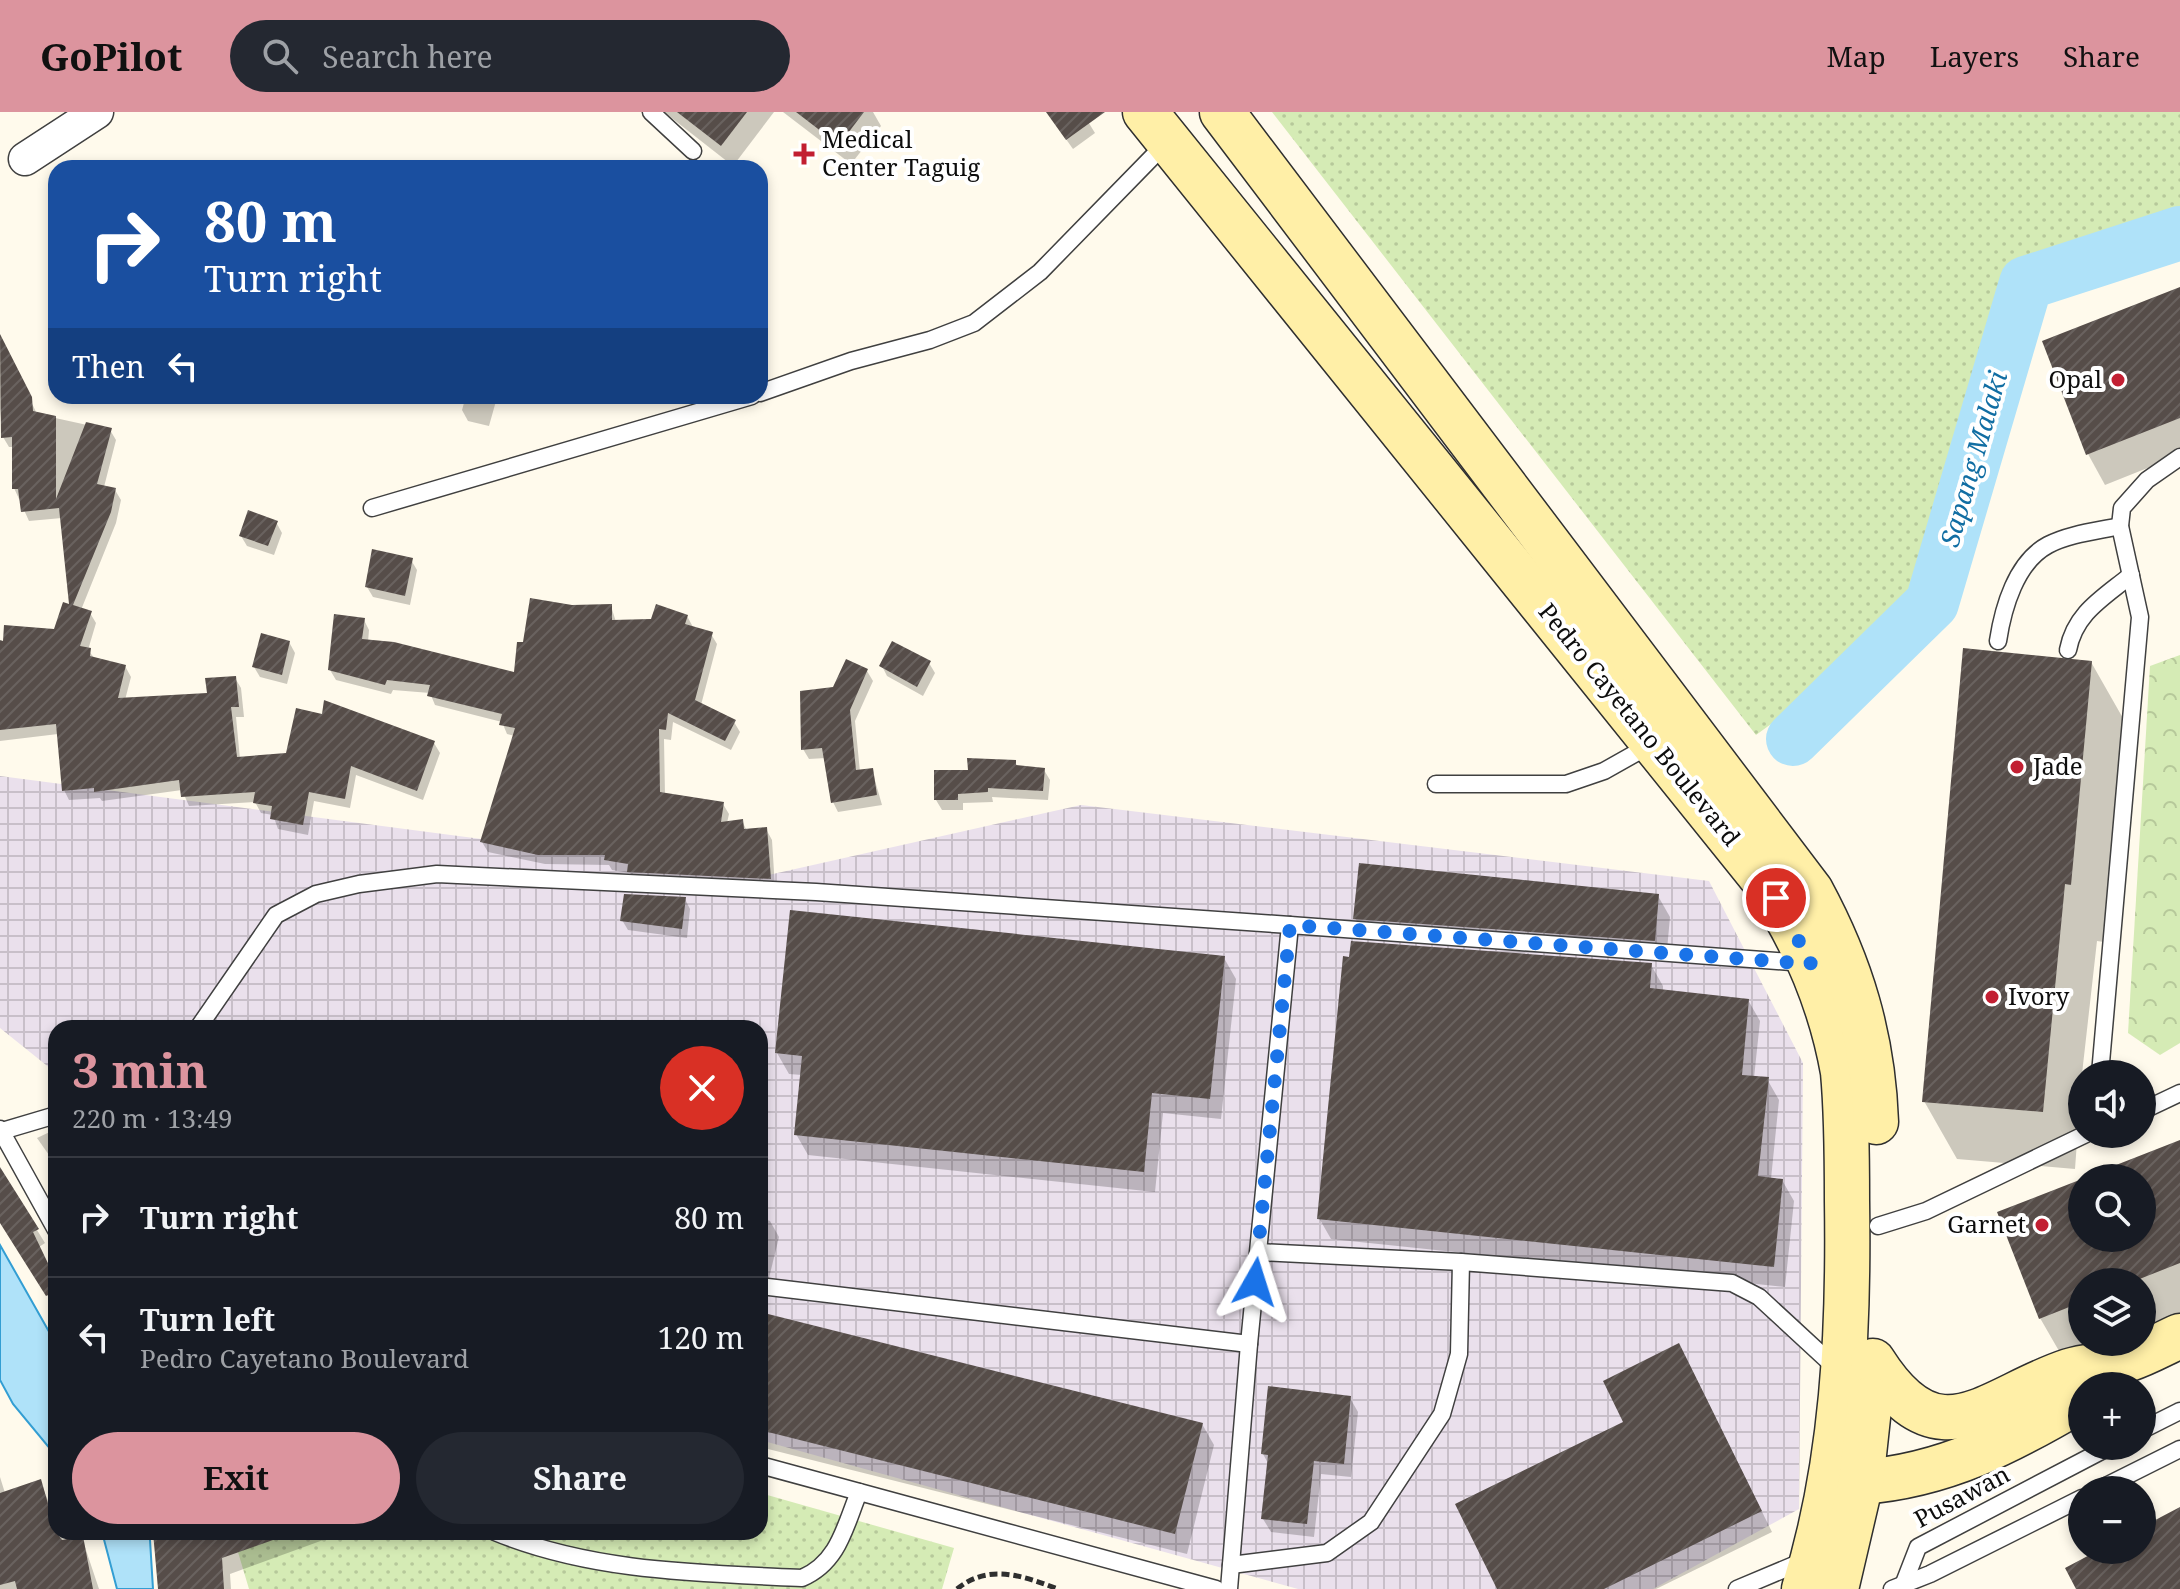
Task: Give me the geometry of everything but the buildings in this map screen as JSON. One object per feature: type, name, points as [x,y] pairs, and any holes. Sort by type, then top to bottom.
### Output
[{"type":"main road","name":"Pedro Cayetano Boulevard","points":[[1222,112],[1811,891],[1842,953],[1872,1051],[1878,1226],[1858,1368],[1835,1443],[1818,1578]]},
{"type":"main road","name":"Pedro Cayetano Boulevard","points":[[1157,127],[1766,883],[1811,964],[1839,1047],[1846,1102],[1848,1267],[1858,1368],[1861,1482],[1818,1578]]},
{"type":"main road","points":[[1858,1368],[1912,1405],[1945,1419],[1975,1414],[2069,1371],[2116,1372],[2180,1336]]},
{"type":"main road","points":[[1861,1482],[1896,1479],[1960,1463],[2022,1434],[2068,1407]]},
{"type":"street","points":[[25,159],[97,112]]},
{"type":"lane","points":[[651,112],[693,151]]},
{"type":"lane","points":[[768,390],[839,364],[930,340],[974,323],[1040,272],[1157,127]]},
{"type":"lane","points":[[372,508],[725,404]]},
{"type":"lane","points":[[2101,1060],[2140,617],[2120,526],[2122,508],[2147,480],[2180,457]]},
{"type":"lane","points":[[1998,641],[2003,610],[2015,580],[2047,545],[2120,526]]},
{"type":"lane","points":[[2068,650],[2072,630],[2084,613],[2131,575]]},
{"type":"lane","points":[[1436,784],[1566,784],[1604,771],[1654,743]]},
{"type":"lane","points":[[204,1020],[276,915],[316,894],[359,884],[437,874],[816,892],[1811,964]]},
{"type":"lane","points":[[1229,1589],[1249,1344],[1290,925]]},
{"type":"lane","points":[[2156,1104],[2180,1093]]},
{"type":"lane","points":[[48,1117],[1,1130],[48,1215]]},
{"type":"lane","points":[[1878,1226],[1926,1211],[2068,1143]]},
{"type":"lane","points":[[1259,1252],[1461,1262],[1732,1283],[1759,1297],[1858,1368]]},
{"type":"lane","points":[[1231,1565],[1327,1553],[1371,1522],[1442,1414],[1459,1354],[1461,1262]]},
{"type":"lane","points":[[768,1287],[1249,1344]]},
{"type":"lane","points":[[2156,1423],[2180,1411]]},
{"type":"lane","points":[[2126,1476],[2180,1449]]},
{"type":"lane","name":"Pusawan","points":[[1898,1586],[1918,1547],[2084,1460]]},
{"type":"lane","points":[[768,1467],[1216,1589]]},
{"type":"lane","points":[[518,1540],[568,1557],[654,1569],[802,1578],[821,1570],[833,1558],[859,1492]]},
{"type":"lane","name":"Pusawan","points":[[1898,1586],[1930,1574],[2068,1505]]},
{"type":"lane","points":[[818,1589],[821,1570]]},
{"type":"lane","points":[[1737,1589],[1818,1578]]},
{"type":"path","points":[[957,1589],[974,1575],[994,1573],[1025,1577],[1058,1589]]},
{"type":"shaded area","points":[[0,776],[764,876],[1081,805],[1709,881],[1803,1063],[1799,1509],[1653,1589],[1298,1589],[768,1442],[768,1020],[48,1020],[48,1067],[0,1028]]},
{"type":"green space","points":[[1272,112],[2180,112],[2180,210],[2010,273],[1902,610],[1848,668],[1756,735]]},
{"type":"green space","points":[[2180,655],[2180,1043],[2160,1055],[2128,1033],[2150,666]]},
{"type":"green space","points":[[768,1495],[954,1548],[942,1589],[249,1589],[234,1540],[768,1540]]},
{"type":"water","points":[[0,1245],[48,1330],[48,1446],[13,1404],[0,1380]]},
{"type":"water","points":[[104,1540],[150,1540],[153,1589],[117,1589]]},
{"type":"waterway","name":"Sapang Malaki","points":[[1793,739],[1932,603],[2026,283],[2180,233]]},
{"type":"place","name":"Medical Center Taguig","points":[[804,154]]},
{"type":"place","name":"Opal","points":[[2118,380]]},
{"type":"place","name":"Jade","points":[[2017,767]]},
{"type":"place","name":"Ivory","points":[[1992,997]]},
{"type":"place","name":"Garnet","points":[[2042,1225]]},
{"type":"route","points":[[1255,1282],[1290,925],[1811,964],[1776,898]]}]
